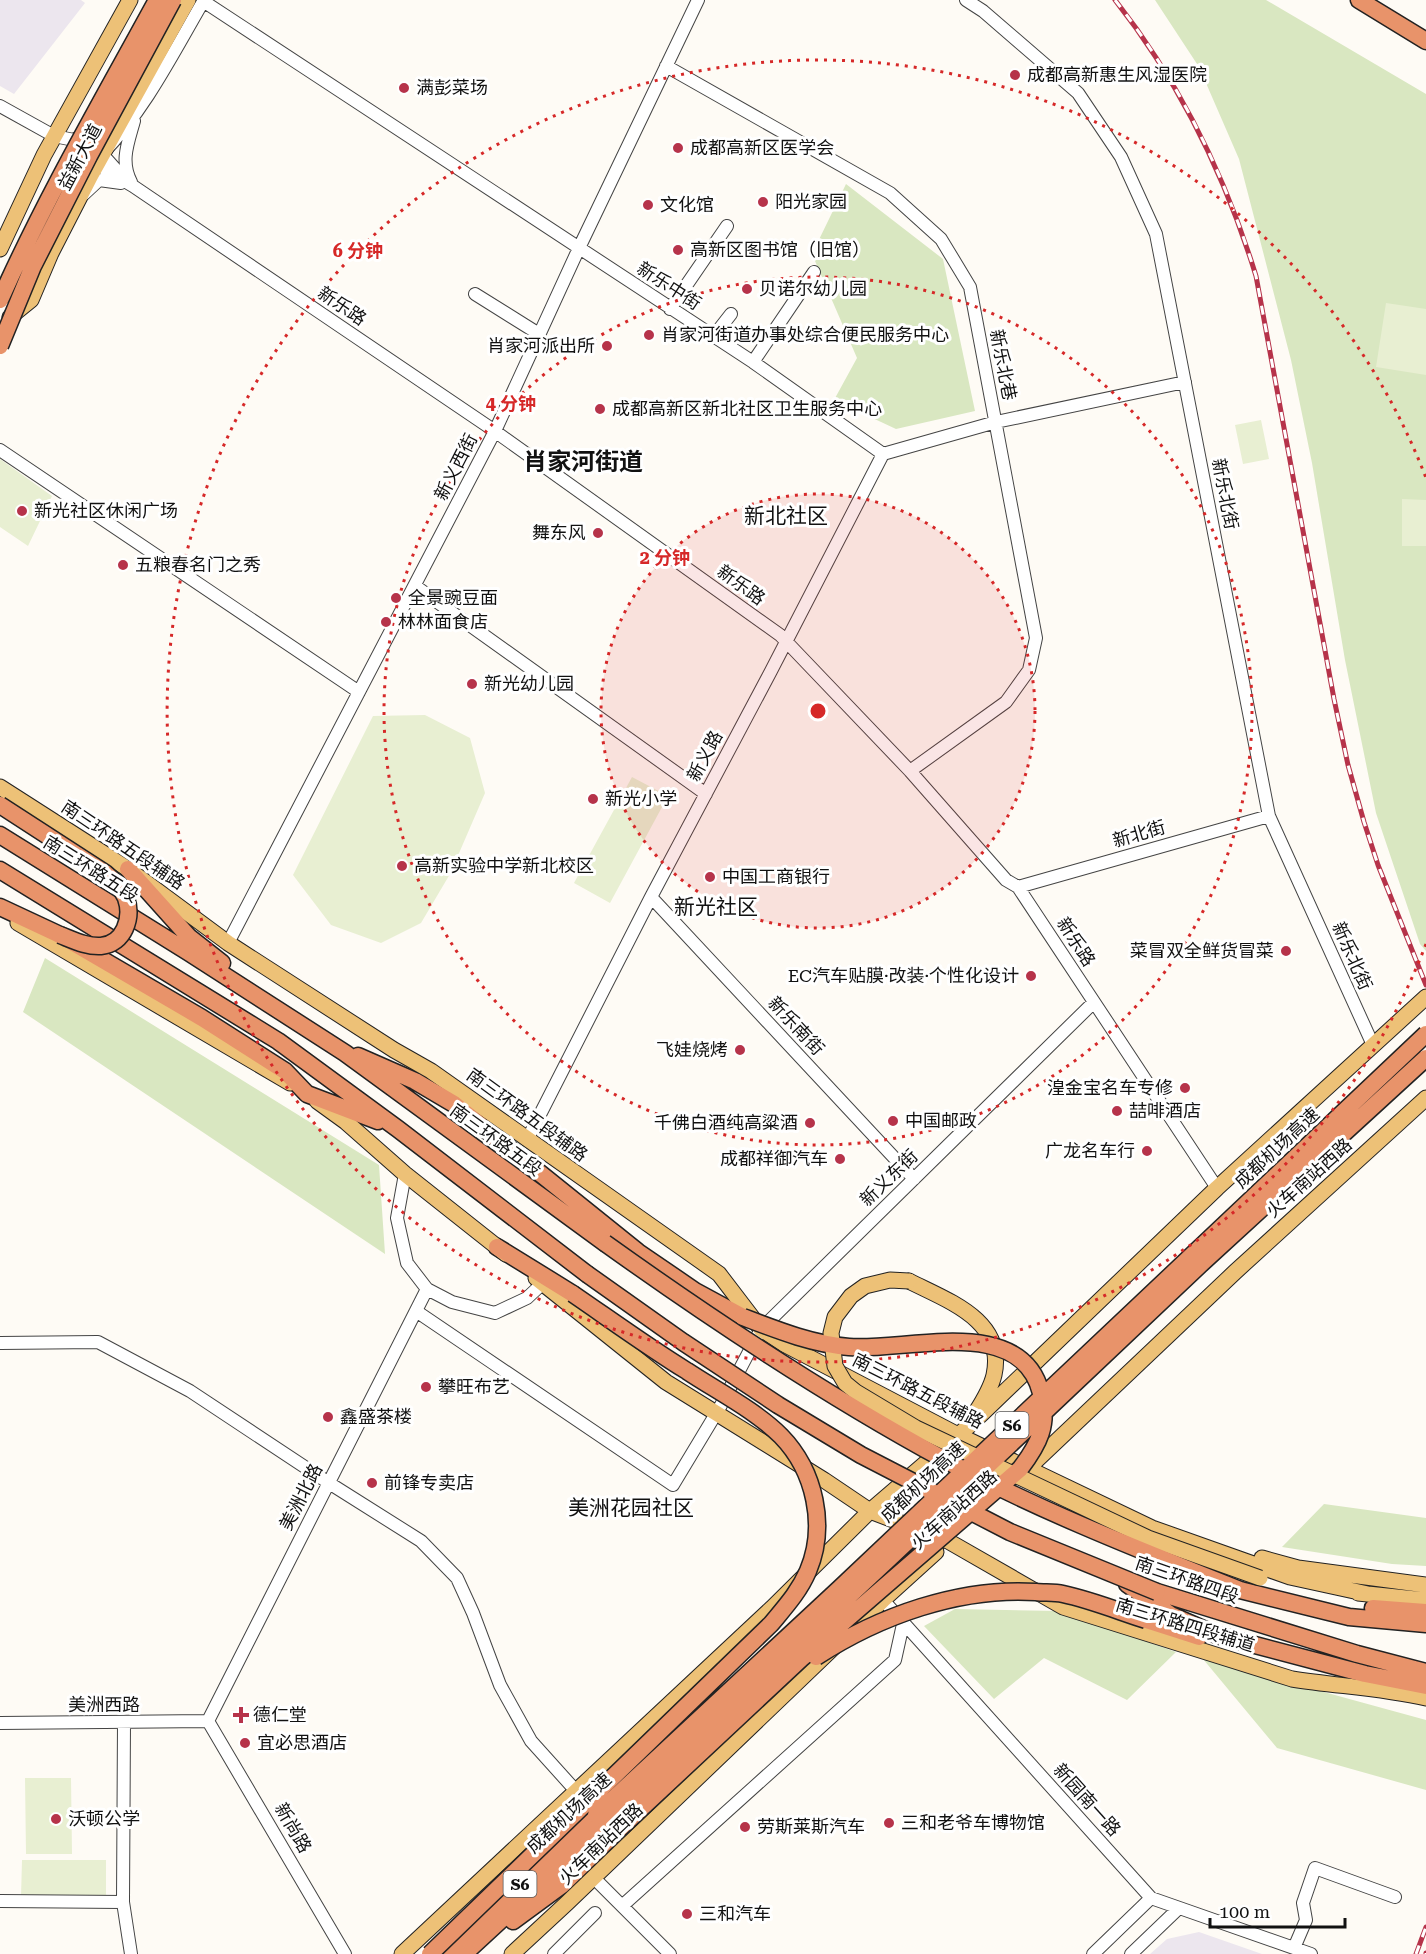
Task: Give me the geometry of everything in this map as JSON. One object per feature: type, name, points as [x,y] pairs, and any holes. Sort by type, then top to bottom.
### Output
[{"type":"highway","points":[[0,300],[20,255],[157,0]]},
{"type":"highway","points":[[0,346],[33,266],[173,0]]},
{"type":"highway","points":[[1359,0],[1426,41]]},
{"type":"highway","points":[[0,805],[105,873],[115,882],[128,906],[127,924],[119,938],[102,946],[91,945],[60,935],[0,910]]},
{"type":"highway","name":"南三环路五段","points":[[0,835],[334,1046],[693,1306],[891,1430],[970,1472]]},
{"type":"highway","points":[[128,868],[189,937],[286,1015]]},
{"type":"highway","points":[[0,870],[278,1041],[398,1129]]},
{"type":"highway","points":[[60,935],[256,1052],[285,1071],[308,1094],[398,1129]]},
{"type":"highway","name":"成都机场高速","points":[[444,1954],[840,1588],[1426,1034]]},
{"type":"highway","points":[[334,1046],[382,1065],[454,1104],[638,1252],[717,1304],[780,1331],[848,1347],[954,1341],[976,1342],[996,1347],[1024,1363],[1035,1377],[1040,1390],[1045,1420],[1033,1453],[1020,1469],[810,1651],[562,1885],[469,1954]]},
{"type":"highway","name":"成都机场高速","points":[[464,1954],[891,1557],[1202,1263],[1426,1058]]},
{"type":"highway","name":"南三环路四段","points":[[398,1129],[587,1274],[683,1342],[778,1405],[861,1455],[1010,1532],[1117,1576],[1153,1595],[1426,1672]]},
{"type":"highway","points":[[430,1954],[771,1624],[797,1593],[809,1569],[817,1521],[815,1497],[806,1471],[782,1437],[751,1412],[666,1358],[573,1294],[497,1247]]},
{"type":"highway","name":"南三环路四段","points":[[970,1472],[1075,1523],[1240,1590],[1349,1617],[1426,1624]]},
{"type":"highway","points":[[780,1680],[828,1648],[883,1622],[963,1597],[1012,1592],[1061,1594],[1257,1656],[1399,1692]]},
{"type":"highway","points":[[1153,1595],[1171,1615],[1217,1635],[1365,1674],[1426,1686]]},
{"type":"highway","name":"南三环路四段","points":[[1291,1602],[1426,1612]]},
{"type":"main road","name":"益新大道","points":[[0,249],[44,155],[130,0]]},
{"type":"main road","name":"益新大道","points":[[0,326],[31,300],[96,164],[134,108],[198,0]]},
{"type":"main road","points":[[44,155],[32,201],[38,213],[48,216],[57,213],[72,199],[96,164]]},
{"type":"main road","name":"南三环路五段辅路","points":[[0,787],[128,868],[228,943],[431,1071],[719,1274],[761,1329],[784,1344],[964,1430],[1029,1468]]},
{"type":"main road","points":[[0,910],[308,1094],[346,1122],[405,1174],[666,1382],[870,1511],[948,1541]]},
{"type":"main road","points":[[402,1954],[772,1608],[870,1511],[964,1430],[1218,1188],[1426,997]]},
{"type":"main road","name":"火车南站西路","points":[[512,1954],[883,1600],[1029,1468],[1235,1272],[1426,1098]]},
{"type":"main road","points":[[964,1430],[992,1382],[995,1364],[994,1347],[982,1324],[967,1311],[909,1281],[890,1280],[865,1286],[845,1303],[835,1317],[831,1333],[835,1366],[845,1383],[856,1392],[916,1428],[1137,1533],[1260,1578],[1426,1600]]},
{"type":"main road","points":[[1029,1468],[1175,1537],[1290,1577],[1368,1594]]},
{"type":"main road","points":[[1175,1537],[1299,1568],[1426,1586]]},
{"type":"main road","name":"南三环路四段辅道","points":[[948,1541],[1063,1607],[1292,1679],[1399,1692],[1426,1698]]},
{"type":"main road","points":[[1326,1684],[1426,1708]]},
{"type":"street","points":[[96,164],[93,153],[105,112],[166,0]]},
{"type":"street","name":"新乐中街","points":[[198,0],[753,362],[884,454]]},
{"type":"street","name":"新义西街","points":[[228,943],[495,431],[579,248],[698,0]]},
{"type":"street","name":"新乐北街","points":[[966,0],[983,10],[1078,93],[1121,157],[1156,234],[1269,816],[1373,1045]]},
{"type":"street","name":"新乐北巷","points":[[666,66],[890,194],[941,239],[970,287],[1036,638],[1029,670],[1006,702],[910,771]]},
{"type":"street","points":[[0,106],[54,136],[74,140],[89,132],[105,112]]},
{"type":"street","points":[[133,186],[126,172],[124,157],[134,108]]},
{"type":"street","name":"新乐路","points":[[96,164],[133,186],[495,431],[787,641],[910,771],[1006,880],[1018,887],[1218,1188]]},
{"type":"street","points":[[79,200],[99,180],[133,186]]},
{"type":"street","points":[[670,309],[727,225]]},
{"type":"street","points":[[753,362],[814,272]]},
{"type":"street","points":[[475,294],[539,334]]},
{"type":"street","points":[[713,337],[731,314]]},
{"type":"street","points":[[884,454],[996,422],[1185,382]]},
{"type":"street","points":[[0,450],[359,692]]},
{"type":"street","name":"新义路","points":[[527,1140],[651,897],[884,454]]},
{"type":"street","points":[[415,586],[706,794]]},
{"type":"street","name":"新北街","points":[[1018,887],[1269,816]]},
{"type":"street","name":"新乐南街","points":[[651,897],[914,1179]]},
{"type":"street","name":"新义东街","points":[[416,1311],[673,1485],[717,1413],[761,1329],[1094,1002]]},
{"type":"street","points":[[405,1174],[397,1218],[407,1263],[427,1289],[452,1302],[495,1313],[527,1299],[543,1283]]},
{"type":"street","name":"美洲北路","points":[[208,1721],[427,1289]]},
{"type":"street","points":[[0,1343],[98,1342],[189,1391],[421,1541],[457,1578],[474,1613],[500,1685],[531,1741],[576,1791]]},
{"type":"street","name":"新园南一路","points":[[883,1600],[1151,1898],[1311,1954]]},
{"type":"street","points":[[622,1906],[894,1660],[903,1624]]},
{"type":"street","name":"美洲西路","points":[[0,1723],[208,1721]]},
{"type":"street","name":"新尚路","points":[[208,1721],[345,1954]]},
{"type":"street","points":[[124,1723],[123,1902],[131,1954]]},
{"type":"street","points":[[1294,1948],[1305,1920],[1304,1903],[1315,1868],[1395,1897]]},
{"type":"street","points":[[594,1878],[670,1954]]},
{"type":"street","points":[[1093,1954],[1151,1898]]},
{"type":"street","points":[[0,1901],[123,1902]]},
{"type":"street","points":[[1131,1954],[1179,1908]]},
{"type":"street","points":[[554,1954],[595,1913]]},
{"type":"shaded area","points":[[0,0],[81,0],[85,3],[14,94],[0,86]]},
{"type":"shaded area","points":[[1199,1932],[1262,1954],[1150,1954],[1167,1939]]},
{"type":"green space","points":[[1155,0],[1266,0],[1426,94],[1426,951],[1420,944],[1376,813],[1345,660],[1312,463],[1291,360],[1239,159],[1199,67]]},
{"type":"green space","points":[[846,184],[943,259],[975,411],[896,429],[834,400],[857,358],[812,254]]},
{"type":"green space","points":[[1386,303],[1426,309],[1426,375],[1376,367]]},
{"type":"green space","points":[[1261,420],[1269,459],[1243,464],[1235,425]]},
{"type":"green space","name":"新光社区休闲广场","points":[[0,459],[52,496],[28,546],[0,527]]},
{"type":"green space","points":[[1402,499],[1426,500],[1426,546],[1402,546]]},
{"type":"green space","points":[[425,715],[470,738],[485,793],[450,874],[421,923],[381,943],[331,925],[293,875],[373,716]]},
{"type":"green space","points":[[632,777],[668,796],[610,903],[574,883]]},
{"type":"green space","points":[[45,958],[379,1165],[385,1254],[23,1012]]},
{"type":"green space","points":[[1324,1504],[1426,1518],[1426,1566],[1392,1564],[1282,1547]]},
{"type":"green space","points":[[955,1609],[1059,1611],[1176,1652],[1127,1700],[1044,1658],[994,1699],[924,1626]]},
{"type":"green space","points":[[1203,1659],[1426,1720],[1426,1790],[1277,1748]]},
{"type":"green space","points":[[25,1778],[71,1778],[72,1854],[26,1854]]},
{"type":"green space","points":[[22,1860],[106,1860],[106,1897],[21,1897]]},
{"type":"railway","points":[[1115,0],[1161,64],[1199,132],[1230,202],[1256,276],[1348,765],[1378,865],[1426,985]]},
{"type":"railway","points":[[1416,1954],[1426,1927]]},
{"type":"place","name":"成都高新惠生风湿医院","points":[[1015,75]]},
{"type":"place","name":"满彭菜场","points":[[404,88]]},
{"type":"place","name":"成都高新区医学会","points":[[678,148]]},
{"type":"place","name":"阳光家园","points":[[763,202]]},
{"type":"place","name":"文化馆","points":[[648,205]]},
{"type":"place","name":"高新区图书馆（旧馆）","points":[[678,250]]},
{"type":"place","name":"贝诺尔幼儿园","points":[[747,289]]},
{"type":"place","name":"肖家河街道办事处综合便民服务中心","points":[[649,335]]},
{"type":"place","name":"肖家河派出所","points":[[607,346]]},
{"type":"place","name":"成都高新区新北社区卫生服务中心","points":[[600,409]]},
{"type":"place","name":"新光社区休闲广场","points":[[22,511]]},
{"type":"place","name":"舞东风","points":[[598,533]]},
{"type":"place","name":"五粮春名门之秀","points":[[123,565]]},
{"type":"place","name":"全景豌豆面","points":[[396,598]]},
{"type":"place","name":"林林面食店","points":[[386,622]]},
{"type":"place","name":"新光幼儿园","points":[[472,684]]},
{"type":"place","name":"新光小学","points":[[593,799]]},
{"type":"place","name":"高新实验中学新北校区","points":[[402,866]]},
{"type":"place","name":"中国工商银行","points":[[710,877]]},
{"type":"place","name":"菜冒双全鲜货冒菜","points":[[1286,951]]},
{"type":"place","name":"EC汽车贴膜·改装·个性化设计","points":[[1031,976]]},
{"type":"place","name":"飞娃烧烤","points":[[740,1050]]},
{"type":"place","name":"湟金宝名车专修","points":[[1185,1088]]},
{"type":"place","name":"喆啡酒店","points":[[1117,1111]]},
{"type":"place","name":"中国邮政","points":[[893,1121]]},
{"type":"place","name":"千佛白酒纯高粱酒","points":[[810,1123]]},
{"type":"place","name":"广龙名车行","points":[[1147,1151]]},
{"type":"place","name":"成都祥御汽车","points":[[840,1159]]},
{"type":"place","name":"攀旺布艺","points":[[426,1387]]},
{"type":"place","name":"鑫盛茶楼","points":[[328,1417]]},
{"type":"place","name":"前锋专卖店","points":[[372,1483]]},
{"type":"place","name":"德仁堂","points":[[241,1715]]},
{"type":"place","name":"宜必思酒店","points":[[245,1743]]},
{"type":"place","name":"沃顿公学","points":[[56,1819]]},
{"type":"place","name":"三和老爷车博物馆","points":[[889,1823]]},
{"type":"place","name":"劳斯莱斯汽车","points":[[745,1827]]},
{"type":"place","name":"三和汽车","points":[[687,1914]]},
{"type":"district","name":"肖家河街道","points":[[583,462]]},
{"type":"district","name":"新北社区","points":[[786,516]]},
{"type":"district","name":"新光社区","points":[[716,907]]},
{"type":"district","name":"美洲花园社区","points":[[631,1508]]}]
